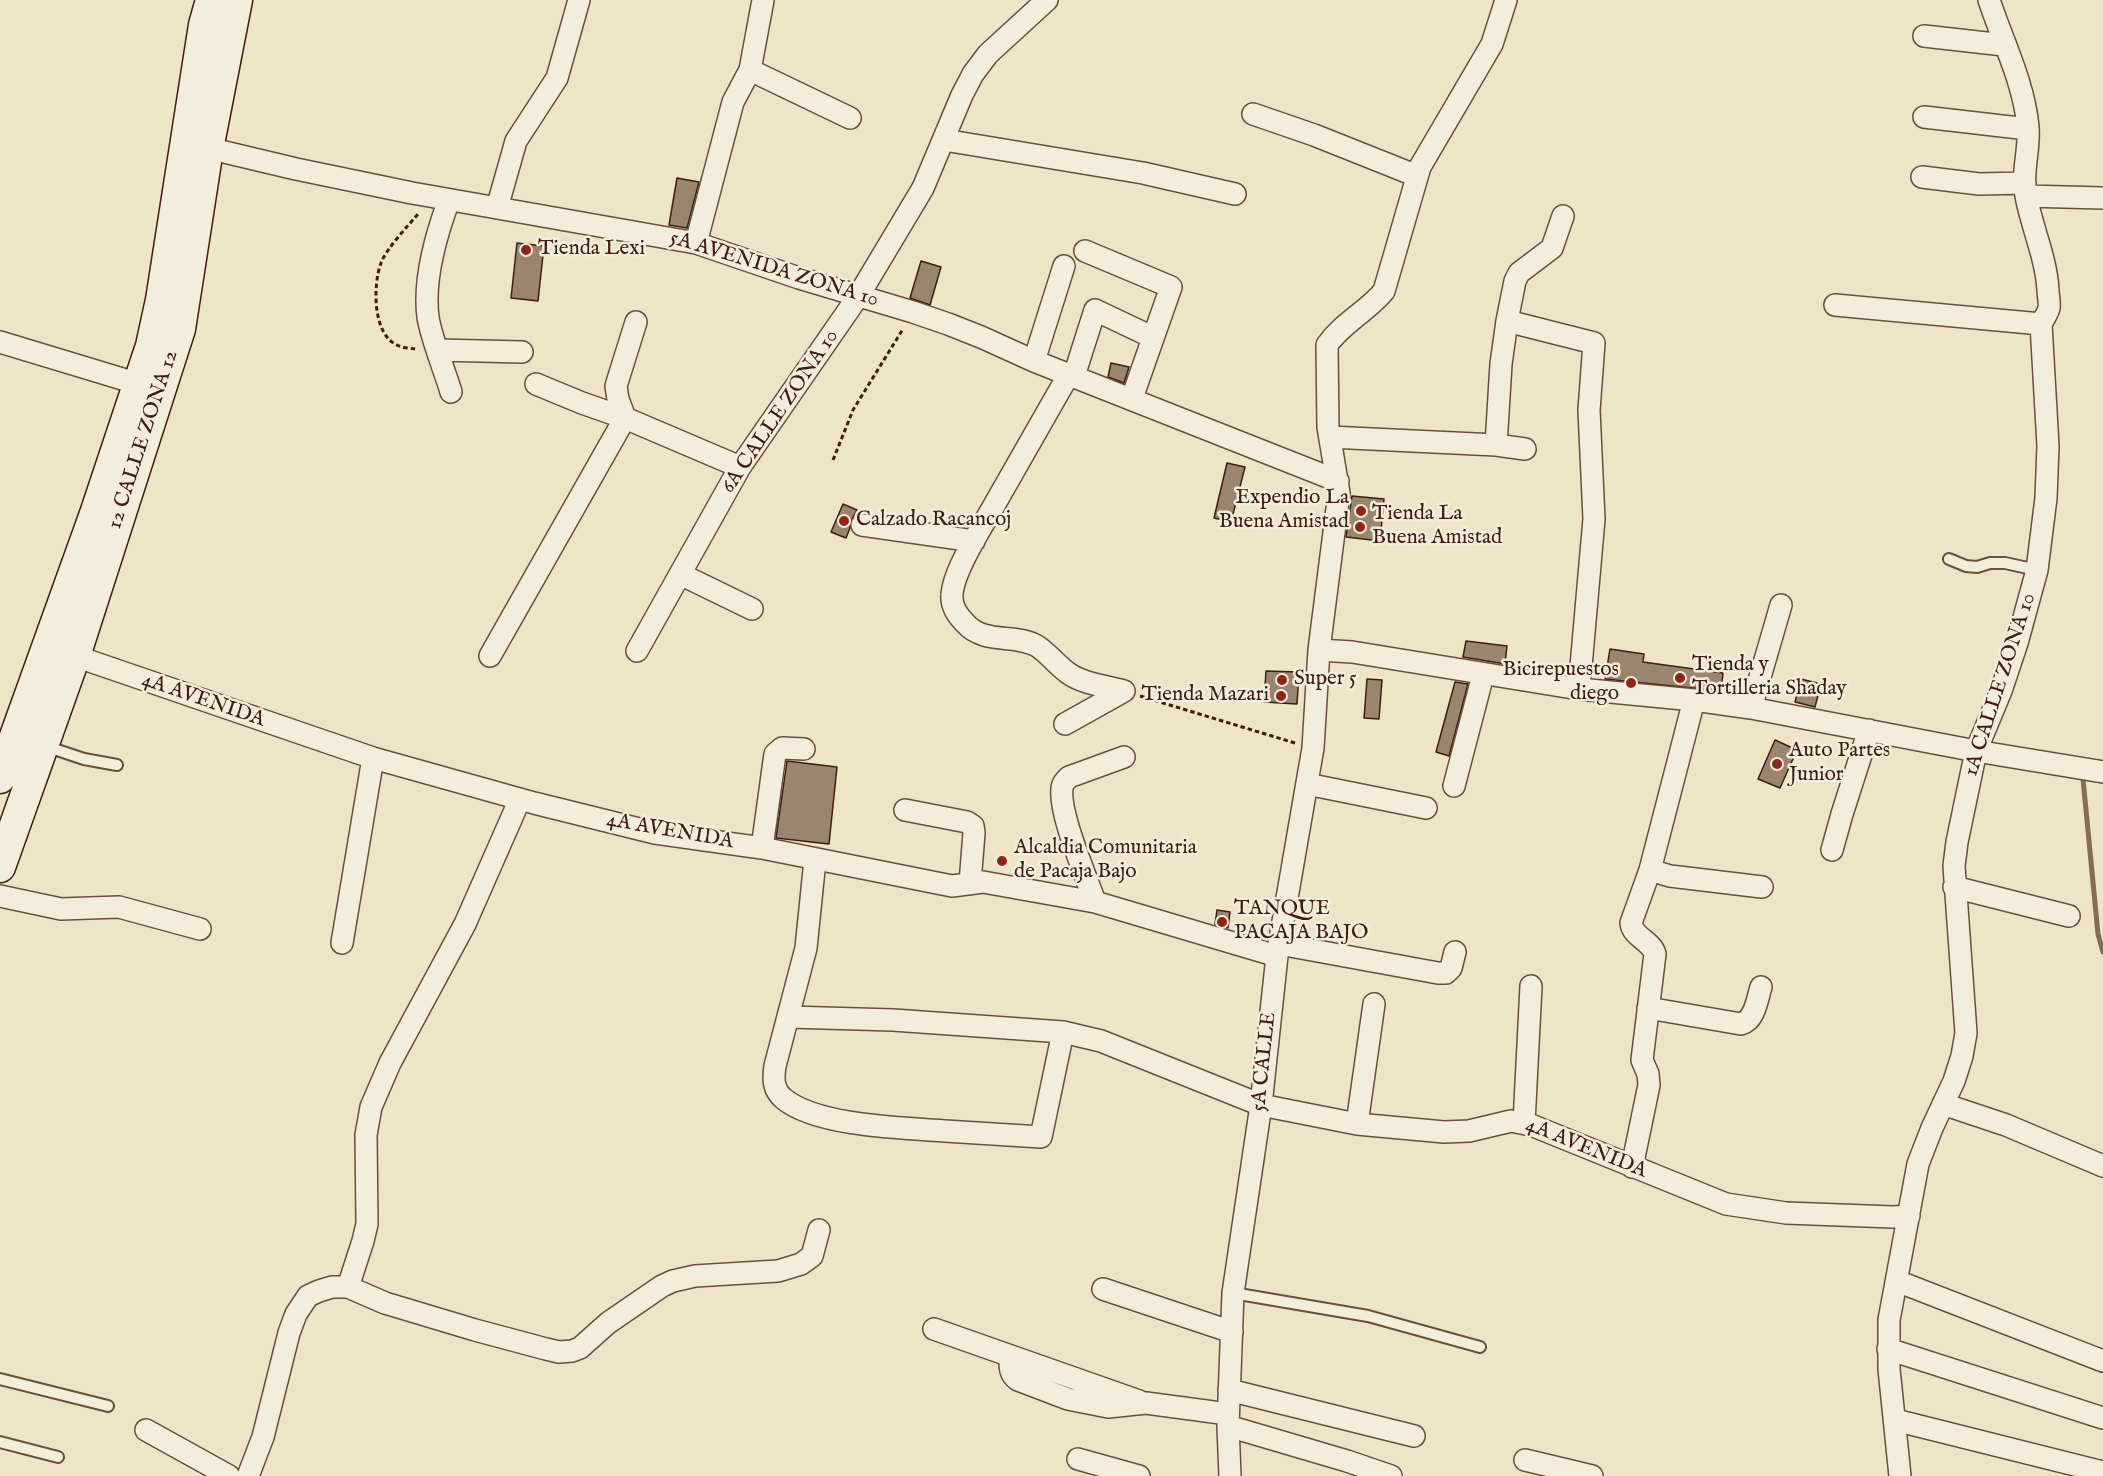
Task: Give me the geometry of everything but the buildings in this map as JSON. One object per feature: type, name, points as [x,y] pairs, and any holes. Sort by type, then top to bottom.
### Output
[{"type":"street","name":"12 CALLE ZONA 12","points":[[0,778],[180,329],[197,146],[204,25],[211,0]]},
{"type":"street","name":"12 CALLE ZONA 12","points":[[0,867],[75,656],[139,384],[157,321],[197,146],[237,0]]},
{"type":"street","points":[[497,208],[516,141],[556,78],[579,0]]},
{"type":"street","points":[[696,243],[733,102],[750,70],[763,0]]},
{"type":"street","name":"6A CALLE ZONA 10","points":[[637,651],[740,467],[859,295],[923,188],[973,74],[988,54],[1047,0]]},
{"type":"street","name":"5A CALLE","points":[[1230,1476],[1228,1420],[1233,1293],[1261,1106],[1278,950],[1313,748],[1319,650],[1337,504],[1338,481],[1328,427],[1327,345],[1335,334],[1374,303],[1384,291],[1424,158],[1492,44],[1506,0]]},
{"type":"street","name":"1A CALLE ZONA 10","points":[[1900,1476],[1888,1349],[1889,1320],[1918,1164],[1954,1081],[1962,1056],[1965,1033],[1954,887],[1957,842],[1976,751],[2001,691],[2037,570],[2046,498],[2048,446],[2041,324],[2049,309],[2048,283],[2025,189],[2028,129],[2018,82],[1989,0]]},
{"type":"street","points":[[1924,36],[2004,45]]},
{"type":"street","points":[[750,70],[850,118]]},
{"type":"street","points":[[1253,114],[1314,135],[1417,176]]},
{"type":"street","points":[[1924,117],[2028,129]]},
{"type":"street","points":[[944,140],[1143,173],[1235,194]]},
{"type":"street","name":"5A AVENIDA ZONA 10","points":[[197,146],[340,179],[696,243],[798,278],[913,312],[981,337],[1034,361],[1338,481]]},
{"type":"street","points":[[1922,177],[2103,198]]},
{"type":"street","points":[[441,198],[439,226],[427,299],[428,320],[451,392]]},
{"type":"street","points":[[1496,445],[1501,364],[1515,281],[1519,273],[1552,248],[1563,216]]},
{"type":"street","points":[[1084,250],[1170,287],[1132,398]]},
{"type":"street","points":[[1034,361],[1064,266]]},
{"type":"street","points":[[1835,305],[2041,324]]},
{"type":"street","points":[[1124,691],[1085,681],[1070,674],[1037,646],[1027,642],[984,635],[965,624],[953,605],[952,594],[955,580],[974,541],[1072,375],[1095,310],[1152,337]]},
{"type":"street","points":[[1507,321],[1594,343],[1589,410],[1594,519],[1579,689]]},
{"type":"street","points":[[490,656],[625,418],[616,386],[636,322]]},
{"type":"street","points":[[0,342],[139,384]]},
{"type":"street","points":[[438,350],[522,352]]},
{"type":"street","points":[[536,384],[582,404],[625,418],[740,467]]},
{"type":"street","points":[[1330,437],[1496,445],[1525,449]]},
{"type":"street","points":[[862,525],[974,541]]},
{"type":"street","points":[[680,574],[752,609]]},
{"type":"street","points":[[1752,708],[1781,605]]},
{"type":"street","points":[[1319,650],[1352,652],[1579,689],[1752,708],[1976,751],[2103,772]]},
{"type":"street","name":"4A AVENIDA","points":[[75,656],[373,758],[520,799],[655,833],[762,848],[952,886],[983,882],[1010,885],[1095,902],[1278,950],[1438,973],[1446,973],[1451,968],[1455,952]]},
{"type":"street","points":[[1454,786],[1483,675]]},
{"type":"street","points":[[1065,724],[1124,691]]},
{"type":"street","points":[[1632,1167],[1648,1085],[1648,1074],[1642,1060],[1655,954],[1649,945],[1635,934],[1631,923],[1650,870],[1694,700]]},
{"type":"street","points":[[1832,850],[1869,730]]},
{"type":"street","points":[[762,848],[775,754],[782,748],[804,749]]},
{"type":"street","points":[[1095,902],[1066,817],[1062,789],[1069,777],[1124,757]]},
{"type":"street","points":[[342,943],[373,758]]},
{"type":"street","points":[[1307,784],[1426,808]]},
{"type":"street","points":[[348,1287],[363,1242],[366,1224],[366,1135],[371,1107],[390,1063],[465,924],[520,799]]},
{"type":"street","points":[[905,810],[967,822],[973,826],[970,883]]},
{"type":"street","points":[[815,860],[806,948],[773,1080],[784,1100],[811,1113],[857,1124],[1041,1137],[1063,1032]]},
{"type":"street","points":[[1650,870],[1670,876],[1762,887]]},
{"type":"street","points":[[1954,887],[2069,916]]},
{"type":"street","points":[[0,896],[61,909],[119,907],[200,928]]},
{"type":"street","points":[[1524,1122],[1531,986]]},
{"type":"street","points":[[1648,1008],[1741,1024],[1747,1023],[1751,1018],[1761,987]]},
{"type":"street","points":[[1357,1124],[1374,1004]]},
{"type":"street","name":"4A AVENIDA","points":[[789,1017],[893,1020],[1063,1032],[1101,1041],[1261,1106],[1357,1124],[1444,1132],[1469,1131],[1511,1121],[1524,1122],[1726,1204],[1786,1213],[1909,1216]]},
{"type":"street","points":[[1943,1104],[2006,1125],[2103,1167]]},
{"type":"street","points":[[248,1476],[263,1437],[289,1333],[308,1296],[332,1287],[348,1287],[385,1303],[475,1330],[559,1352],[572,1352],[662,1286],[673,1281],[695,1276],[778,1270],[801,1264],[812,1256],[819,1230]]},
{"type":"street","points":[[1897,1281],[2103,1361]]},
{"type":"street","points":[[1103,1290],[1232,1332]]},
{"type":"street","points":[[934,1329],[1010,1356],[1012,1377],[1068,1399],[1108,1407],[1146,1403],[1228,1420],[1345,1468],[1391,1476]]},
{"type":"street","points":[[1888,1349],[2103,1418]]},
{"type":"street","points":[[1229,1390],[1414,1436]]},
{"type":"street","points":[[1895,1420],[2103,1472]]},
{"type":"street","points":[[146,1430],[229,1476]]},
{"type":"street","points":[[1078,1459],[1139,1476]]},
{"type":"street","points":[[1525,1460],[1592,1476]]},
{"type":"lane","points":[[1949,559],[1966,566],[1977,567],[1990,563],[2005,563],[2037,570]]},
{"type":"lane","points":[[43,746],[84,759],[117,765]]},
{"type":"lane","points":[[1233,1293],[1368,1316],[1480,1347]]},
{"type":"lane","points":[[0,1378],[108,1406]]},
{"type":"lane","points":[[0,1442],[58,1457]]},
{"type":"path","points":[[438,350],[397,346],[389,340],[383,331],[376,309],[376,287],[381,262],[405,228],[441,198]]},
{"type":"path","points":[[833,460],[853,410],[913,312]]},
{"type":"path","points":[[1124,691],[1313,748]]},
{"type":"waterway","points":[[2083,779],[2098,934],[2103,952]]},
{"type":"place","name":"Tienda Lexi","points":[[526,250]]},
{"type":"place","name":"Expendio La Buena Amistad","points":[[1361,511]]},
{"type":"place","name":"Calzado Racancoj","points":[[844,521]]},
{"type":"place","name":"Tienda La Buena Amistad","points":[[1360,527]]},
{"type":"place","name":"Tienda y Tortilleria Shaday","points":[[1680,678]]},
{"type":"place","name":"Super 5","points":[[1282,680]]},
{"type":"place","name":"Bicirepuestos diego","points":[[1631,683]]},
{"type":"place","name":"Tienda Mazari","points":[[1281,696]]},
{"type":"place","name":"Auto Partes Junior","points":[[1777,764]]},
{"type":"place","name":"Alcaldia Comunitaria de Pacaja Bajo","points":[[1002,861]]},
{"type":"place","name":"TANQUE PACAJA BAJO","points":[[1222,922]]}]
